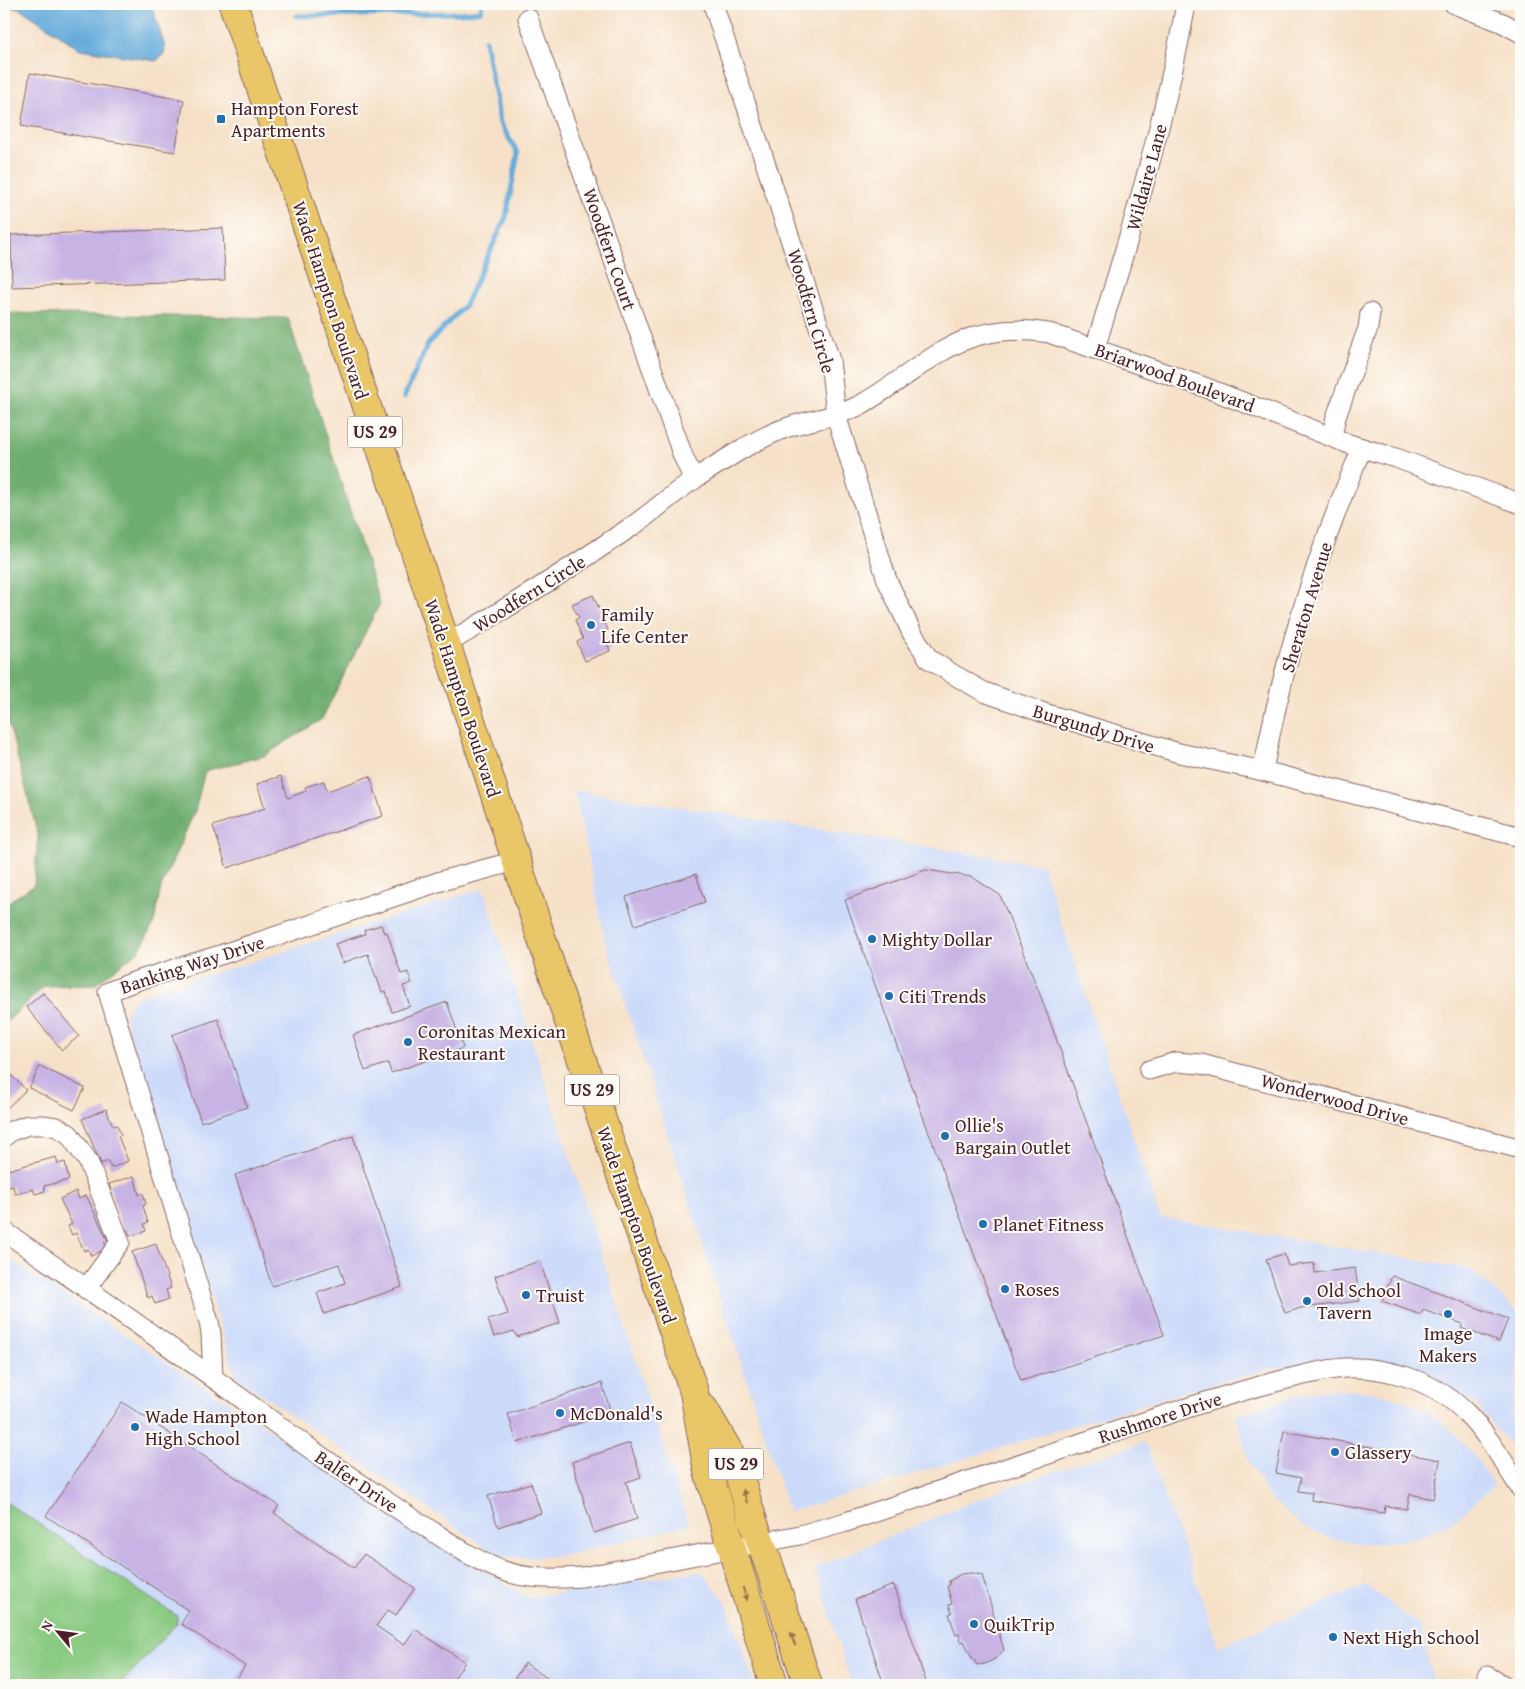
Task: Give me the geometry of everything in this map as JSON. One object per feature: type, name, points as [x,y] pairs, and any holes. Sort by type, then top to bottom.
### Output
[{"type":"main road","name":"Wade Hampton Boulevard","points":[[233,4],[446,644],[516,861],[694,1392],[708,1471],[774,1685]]},
{"type":"main road","name":"Wade Hampton Boulevard","points":[[694,1392],[736,1464],[808,1685]]},
{"type":"street","name":"Woodfern Circle","points":[[446,644],[554,578],[630,528],[694,480],[744,448],[783,429],[836,416],[830,360],[713,4]]},
{"type":"street","name":"Wildaire Lane","points":[[1095,348],[1134,224],[1159,132],[1186,4]]},
{"type":"street","points":[[1454,4],[1521,32]]},
{"type":"street","name":"Woodfern Court","points":[[528,18],[679,447],[694,480]]},
{"type":"street","points":[[1332,436],[1336,418],[1368,328],[1370,313]]},
{"type":"street","name":"Briarwood Boulevard","points":[[836,416],[861,404],[945,348],[960,341],[978,334],[1006,330],[1036,330],[1049,332],[1095,348],[1362,448],[1396,458],[1521,504]]},
{"type":"street","name":"Burgundy Drive","points":[[836,416],[887,580],[912,633],[929,659],[976,687],[1003,700],[1179,753],[1263,771],[1521,838]]},
{"type":"street","name":"Sheraton Avenue","points":[[1263,771],[1279,695],[1311,583],[1349,478],[1362,448]]},
{"type":"street","name":"Banking Way Drive","points":[[213,1378],[211,1333],[108,992],[136,981],[440,881],[516,861]]},
{"type":"street","name":"Wonderwood Drive","points":[[1149,1070],[1176,1062],[1200,1064],[1521,1149]]},
{"type":"street","points":[[4,1137],[11,1131],[28,1126],[45,1125],[57,1128],[69,1134],[88,1161],[120,1242],[86,1288]]},
{"type":"street","name":"Balfer Drive","points":[[4,1231],[213,1378],[312,1451],[405,1514],[467,1553],[497,1568],[516,1575],[549,1579],[582,1577],[761,1542]]},
{"type":"street","name":"Rushmore Drive","points":[[761,1542],[800,1535],[843,1523],[1241,1390],[1320,1370],[1347,1368],[1378,1369],[1403,1376],[1443,1394],[1470,1416],[1480,1427],[1521,1489]]},
{"type":"shaded area","points":[[574,790],[1042,865],[1160,1217],[1469,1269],[1521,1315],[1510,1446],[1476,1404],[1432,1374],[1375,1359],[1338,1360],[1275,1368],[1210,1384],[789,1512],[606,944]]},
{"type":"shaded area","points":[[483,889],[689,1525],[559,1557],[500,1557],[236,1377],[125,1019],[128,1008],[136,998]]},
{"type":"shaded area","name":"Wade Hampton High School","points":[[4,1256],[527,1598],[701,1571],[726,1602],[755,1685],[4,1685]]},
{"type":"shaded area","points":[[1353,1390],[1387,1395],[1425,1410],[1443,1423],[1473,1454],[1494,1486],[1449,1525],[1413,1539],[1371,1545],[1333,1539],[1302,1526],[1270,1498],[1248,1461],[1236,1416],[1294,1397],[1320,1391]]},
{"type":"shaded area","points":[[1145,1442],[1188,1558],[1218,1647],[1366,1585],[1421,1627],[1434,1685],[852,1685],[815,1568],[1003,1489]]},
{"type":"green space","points":[[4,313],[288,318],[380,603],[322,719],[264,756],[205,771],[195,811],[161,887],[154,923],[139,951],[94,985],[45,986],[4,1024],[4,905],[34,885],[38,835],[4,706]]},
{"type":"green space","points":[[4,1501],[177,1616],[177,1623],[120,1685],[4,1685]]},
{"type":"water","points":[[4,4],[151,4],[165,47],[164,54],[156,61],[80,49],[19,8],[4,8]]},
{"type":"building","points":[[30,73],[184,100],[175,152],[21,126]]},
{"type":"building","points":[[223,228],[225,280],[12,287],[11,235]]},
{"type":"building","name":"Family Life Center","points":[[593,595],[608,630],[603,633],[610,651],[585,661],[577,642],[583,639],[575,620],[579,618],[572,604]]},
{"type":"building","points":[[281,776],[288,798],[306,791],[305,787],[324,781],[327,791],[370,776],[383,816],[227,868],[213,826],[265,808],[257,784]]},
{"type":"building","points":[[926,870],[972,877],[1000,895],[1041,997],[1164,1335],[1021,1381],[845,900]]},
{"type":"building","points":[[696,874],[705,902],[635,925],[626,897]]},
{"type":"building","points":[[381,925],[384,933],[387,932],[401,974],[408,972],[412,983],[403,986],[410,1006],[392,1012],[386,991],[382,992],[368,954],[342,963],[335,944],[365,934],[364,930]]},
{"type":"building","points":[[43,993],[79,1036],[62,1050],[26,1007]]},
{"type":"building","name":"Coronitas Mexican Restaurant","points":[[447,1002],[463,1048],[391,1073],[388,1063],[365,1071],[353,1035]]},
{"type":"building","points":[[218,1019],[247,1107],[201,1122],[172,1035]]},
{"type":"building","points":[[40,1066],[85,1088],[74,1110],[29,1088]]},
{"type":"building","points":[[8,1072],[26,1090],[4,1111],[4,1076]]},
{"type":"building","points":[[106,1109],[113,1126],[117,1125],[121,1135],[118,1136],[128,1161],[111,1168],[108,1161],[101,1164],[82,1119]]},
{"type":"building","points":[[353,1136],[402,1287],[324,1314],[317,1293],[345,1283],[339,1264],[272,1286],[235,1175]]},
{"type":"building","points":[[56,1157],[58,1164],[65,1162],[69,1180],[44,1186],[45,1191],[35,1194],[33,1189],[15,1194],[13,1186],[6,1188],[4,1171]]},
{"type":"building","points":[[134,1176],[139,1195],[143,1193],[146,1204],[143,1206],[148,1223],[144,1224],[146,1231],[130,1236],[128,1230],[123,1231],[109,1184]]},
{"type":"building","points":[[76,1191],[79,1199],[86,1195],[108,1241],[104,1242],[107,1248],[91,1256],[88,1249],[84,1251],[76,1233],[72,1235],[68,1226],[72,1224],[60,1199]]},
{"type":"building","points":[[156,1244],[171,1288],[166,1290],[169,1299],[155,1304],[152,1296],[148,1298],[132,1252]]},
{"type":"building","points":[[1284,1254],[1288,1266],[1314,1263],[1315,1273],[1355,1268],[1360,1301],[1301,1308],[1285,1313],[1266,1259]]},
{"type":"building","name":"Truist","points":[[540,1261],[560,1323],[517,1337],[514,1331],[494,1337],[488,1320],[508,1314],[495,1276]]},
{"type":"building","points":[[1392,1276],[1508,1319],[1499,1342],[1461,1328],[1463,1324],[1423,1310],[1421,1315],[1382,1301]]},
{"type":"building","name":"McDonald's","points":[[602,1383],[611,1413],[517,1443],[508,1414]]},
{"type":"building","points":[[122,1402],[279,1506],[274,1513],[354,1568],[364,1554],[415,1588],[396,1615],[388,1610],[376,1626],[404,1645],[415,1629],[465,1662],[450,1685],[245,1685],[236,1680],[245,1666],[181,1624],[189,1611],[46,1516]]},
{"type":"building","points":[[1284,1431],[1440,1460],[1433,1499],[1410,1494],[1407,1509],[1385,1506],[1384,1513],[1311,1500],[1312,1493],[1298,1491],[1301,1478],[1276,1473]]},
{"type":"building","points":[[630,1443],[641,1477],[626,1482],[637,1519],[594,1533],[572,1462]]},
{"type":"building","points":[[531,1483],[541,1513],[498,1527],[488,1496]]},
{"type":"building","name":"QuikTrip","points":[[961,1574],[982,1575],[1004,1650],[995,1659],[985,1664],[977,1665],[964,1641],[961,1642],[959,1634],[956,1635],[949,1614],[952,1613],[949,1605],[952,1604],[947,1586],[950,1585],[949,1581]]},
{"type":"building","points":[[894,1585],[927,1685],[884,1685],[855,1599]]},
{"type":"building","points":[[525,1663],[557,1685],[510,1685]]},
{"type":"waterway","points":[[297,16],[460,13],[481,11],[482,4]]},
{"type":"waterway","points":[[404,397],[428,344],[465,305],[506,217],[518,153],[500,123],[485,40]]},
{"type":"place","name":"Hampton Forest Apartments","points":[[221,119]]},
{"type":"place","name":"Family Life Center","points":[[591,625]]},
{"type":"place","name":"Mighty Dollar","points":[[872,939]]},
{"type":"place","name":"Citi Trends","points":[[889,996]]},
{"type":"place","name":"Coronitas Mexican Restaurant","points":[[408,1042]]},
{"type":"place","name":"Ollie's Bargain Outlet","points":[[945,1136]]},
{"type":"place","name":"Planet Fitness","points":[[983,1224]]},
{"type":"place","name":"Roses","points":[[1005,1289]]},
{"type":"place","name":"Truist","points":[[526,1295]]},
{"type":"place","name":"Old School Tavern","points":[[1307,1301]]},
{"type":"place","name":"Image Makers","points":[[1448,1314]]},
{"type":"place","name":"McDonald's","points":[[560,1413]]},
{"type":"place","name":"Wade Hampton High School","points":[[135,1427]]},
{"type":"place","name":"Glassery","points":[[1335,1452]]},
{"type":"place","name":"QuikTrip","points":[[974,1624]]},
{"type":"place","name":"Next High School","points":[[1333,1637]]}]
